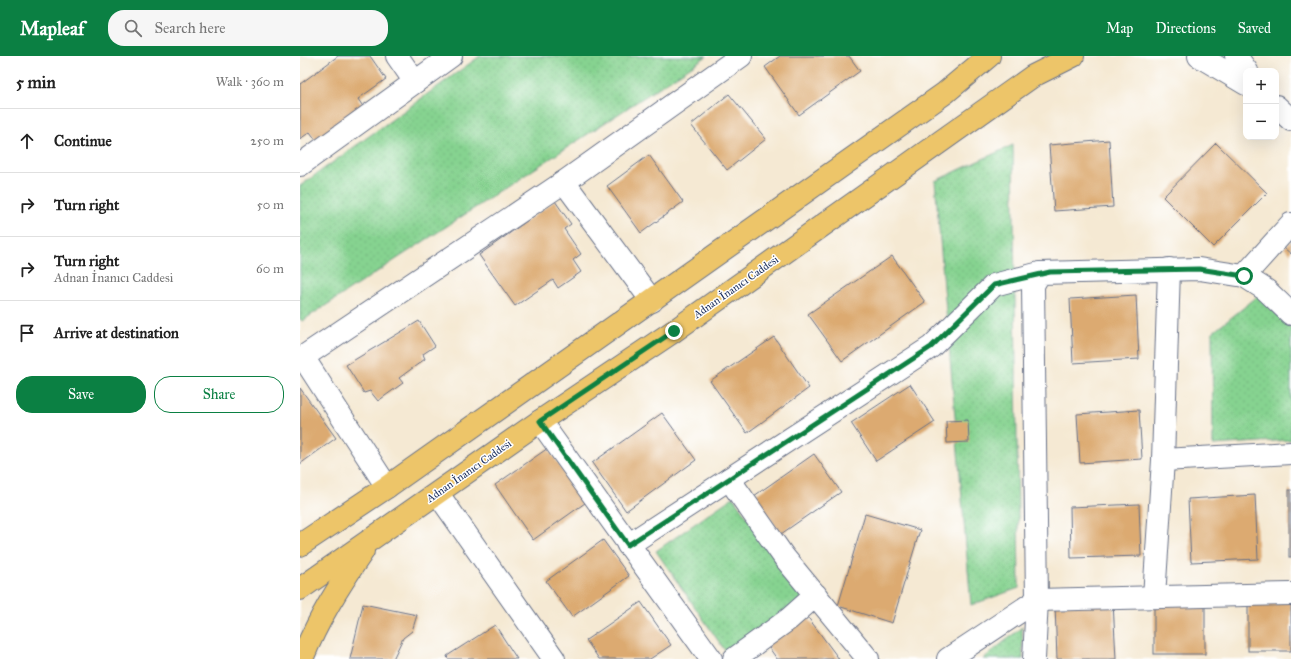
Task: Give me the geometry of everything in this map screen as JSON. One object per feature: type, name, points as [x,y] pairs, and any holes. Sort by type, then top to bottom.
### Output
[{"type":"main road","points":[[300,545],[386,487],[652,301],[945,93],[989,56]]},
{"type":"main road","name":"Adnan İnanıcı Caddesi","points":[[300,589],[438,494],[540,421],[674,331],[1034,76],[1073,56]]},
{"type":"main road","points":[[300,534],[340,518]]},
{"type":"main road","points":[[302,659],[312,633],[330,599],[371,540]]},
{"type":"street","points":[[397,56],[415,82]]},
{"type":"street","points":[[300,165],[451,56]]},
{"type":"street","points":[[386,487],[301,355],[564,182],[741,56]]},
{"type":"street","points":[[1199,56],[1243,82]]},
{"type":"street","points":[[1236,56],[1245,68]]},
{"type":"street","points":[[1279,109],[1291,120]]},
{"type":"street","points":[[564,182],[652,301]]},
{"type":"street","points":[[1244,276],[1291,224]]},
{"type":"street","points":[[1154,597],[1163,460],[1169,269]]},
{"type":"street","points":[[628,545],[931,347],[994,285],[1040,273],[1199,269],[1244,276],[1266,290],[1291,314]]},
{"type":"street","points":[[1034,659],[1037,600],[1033,285],[1040,273]]},
{"type":"street","points":[[540,421],[711,659]]},
{"type":"street","points":[[1163,460],[1291,454]]},
{"type":"street","points":[[729,479],[784,557],[868,659]]},
{"type":"street","points":[[438,494],[554,659]]},
{"type":"street","points":[[948,659],[1037,600],[1291,594]]},
{"type":"street","points":[[734,659],[789,619],[816,595]]},
{"type":"green space","points":[[480,56],[707,56],[302,321],[300,319],[300,186]]},
{"type":"green space","points":[[1013,145],[1019,588],[971,605],[935,181]]},
{"type":"green space","points":[[1258,296],[1291,328],[1291,440],[1213,445],[1212,333]]},
{"type":"green space","points":[[733,497],[803,598],[726,652],[656,551]]},
{"type":"green space","points":[[1022,627],[1023,659],[983,659]]},
{"type":"building","points":[[338,56],[370,56],[386,79],[358,99],[366,111],[319,144],[310,132],[300,139],[300,84]]},
{"type":"building","points":[[780,56],[849,56],[860,71],[799,115],[765,67]]},
{"type":"building","points":[[729,94],[766,139],[727,170],[691,125]]},
{"type":"building","points":[[1109,140],[1113,207],[1054,211],[1049,145]]},
{"type":"building","points":[[1216,143],[1267,193],[1213,247],[1163,197]]},
{"type":"building","points":[[649,155],[683,202],[641,233],[607,186]]},
{"type":"building","points":[[555,201],[571,224],[564,229],[581,254],[573,260],[581,272],[558,288],[553,280],[515,306],[479,255]]},
{"type":"building","points":[[1291,241],[1291,254],[1284,248]]},
{"type":"building","points":[[892,256],[925,302],[842,361],[808,314]]},
{"type":"building","points":[[1136,295],[1139,359],[1073,363],[1070,299]]},
{"type":"building","points":[[419,321],[435,346],[423,354],[425,359],[399,378],[403,383],[378,401],[370,391],[364,393],[346,365]]},
{"type":"building","points":[[774,337],[809,388],[747,433],[710,381]]},
{"type":"building","points":[[910,384],[935,422],[876,461],[851,423]]},
{"type":"building","points":[[300,388],[336,438],[300,464]]},
{"type":"building","points":[[1139,410],[1142,459],[1080,463],[1077,414]]},
{"type":"building","points":[[662,413],[696,460],[626,511],[592,463]]},
{"type":"building","points":[[968,420],[969,442],[947,443],[946,421]]},
{"type":"building","points":[[548,448],[585,503],[533,540],[495,485]]},
{"type":"building","points":[[814,454],[841,492],[781,534],[754,496]]},
{"type":"building","points":[[1289,490],[1291,490],[1291,557],[1289,557]]},
{"type":"building","points":[[1255,495],[1258,559],[1191,562],[1188,499]]},
{"type":"building","points":[[1139,504],[1141,556],[1071,558],[1070,507]]},
{"type":"building","points":[[865,514],[920,530],[892,623],[838,606]]},
{"type":"building","points":[[603,540],[629,576],[572,617],[546,581]]},
{"type":"building","points":[[1248,597],[1291,597],[1291,651],[1248,651]]},
{"type":"building","points":[[1154,598],[1205,598],[1205,654],[1154,654]]},
{"type":"building","points":[[641,602],[671,645],[650,659],[599,659],[586,640]]},
{"type":"building","points":[[1113,602],[1116,659],[1057,659],[1055,605]]},
{"type":"building","points":[[363,604],[417,615],[412,631],[403,638],[393,659],[350,659]]},
{"type":"building","points":[[804,612],[839,659],[777,659],[765,642]]},
{"type":"building","points":[[495,625],[517,659],[448,659],[447,656]]},
{"type":"route","points":[[674,331],[540,421],[628,545],[931,347],[994,285],[1040,273],[1050,272],[1199,269],[1244,276]]}]
